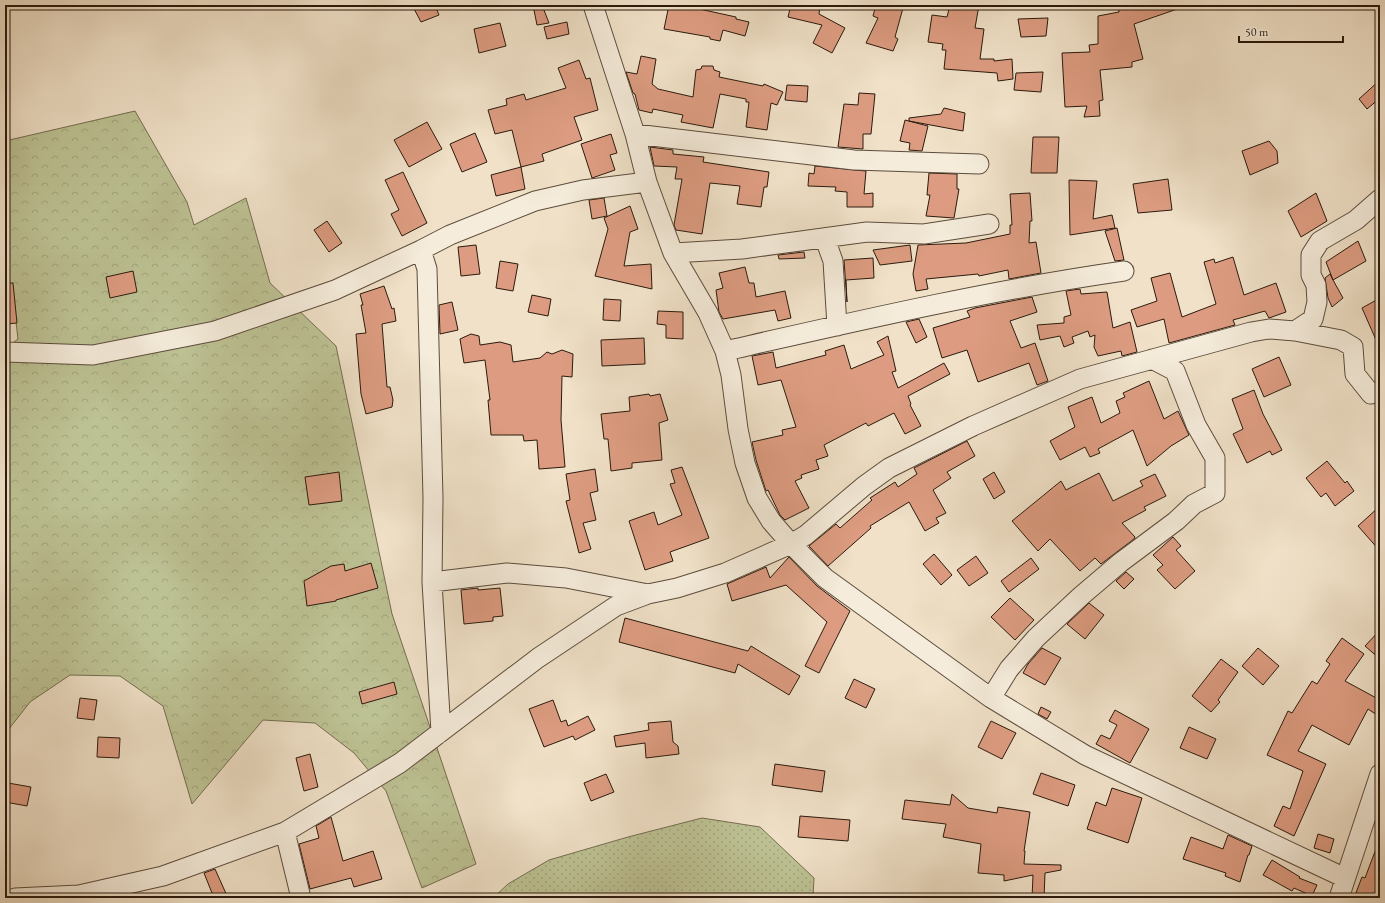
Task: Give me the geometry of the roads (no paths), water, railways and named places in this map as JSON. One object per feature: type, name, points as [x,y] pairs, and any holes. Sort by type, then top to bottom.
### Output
[{"type":"street","points":[[593,5],[635,134],[647,182],[673,253],[708,313],[725,351],[731,375],[738,429],[745,463],[757,498],[771,521],[791,544],[825,578],[991,698],[1085,755],[1346,878]]},
{"type":"street","points":[[635,134],[854,160],[979,164]]},
{"type":"street","points":[[5,352],[93,355],[216,331],[335,290],[450,235],[535,201],[583,190],[647,182]]},
{"type":"street","points":[[1295,331],[1313,319],[1317,302],[1316,285],[1311,275],[1311,255],[1320,241],[1356,220],[1380,199]]},
{"type":"street","points":[[673,253],[742,249],[825,239],[867,232],[924,234],[989,224]]},
{"type":"street","points":[[427,269],[450,235]]},
{"type":"street","points":[[825,239],[833,261],[837,326]]},
{"type":"street","points":[[421,250],[427,269],[433,498],[432,582],[441,732]]},
{"type":"street","points":[[725,351],[911,309],[1068,279],[1124,272]]},
{"type":"street","points":[[15,898],[79,896],[163,876],[285,832],[400,763],[544,654],[616,606],[648,594],[676,588],[725,573],[791,544],[806,535],[864,486],[889,468],[973,426],[1080,379],[1251,332],[1269,329],[1295,331],[1349,343],[1353,348],[1355,374],[1371,394],[1380,392]]},
{"type":"street","points":[[991,698],[1009,669],[1036,638],[1081,596],[1121,562],[1176,521],[1194,504],[1216,493],[1215,458],[1196,425],[1175,371],[1152,359]]},
{"type":"street","points":[[432,582],[507,573],[566,578],[648,594]]},
{"type":"street","points":[[1339,898],[1380,774]]},
{"type":"street","points":[[285,832],[301,898]]}]
